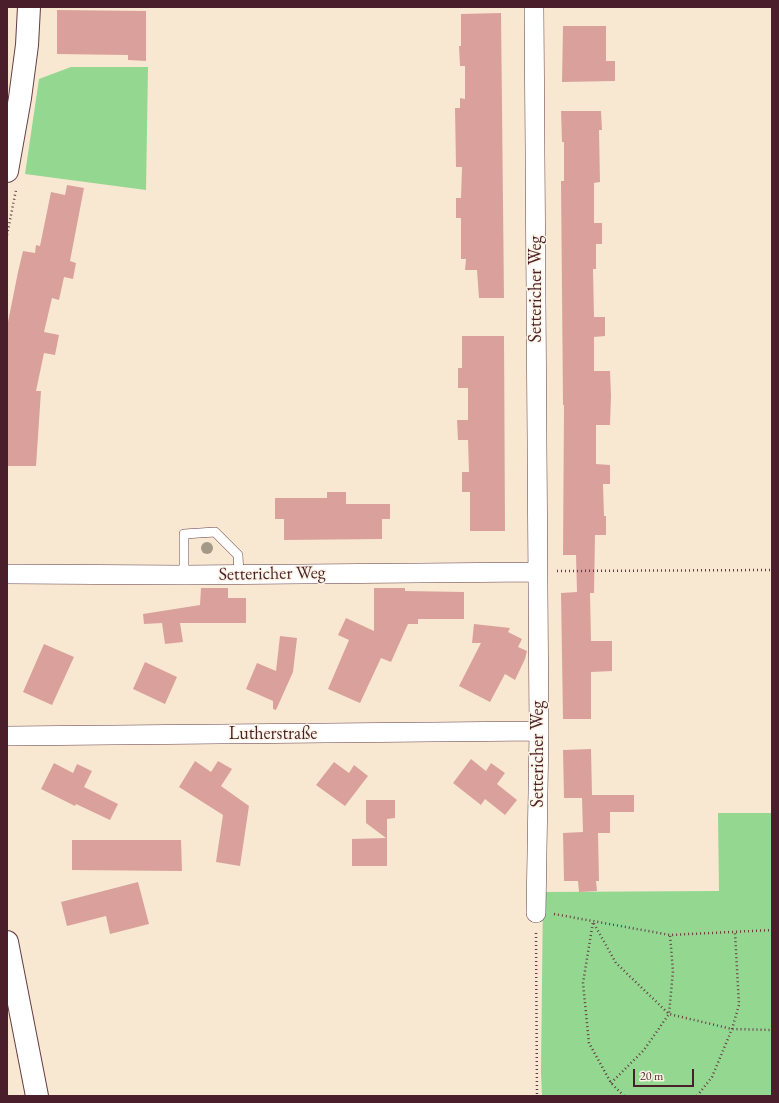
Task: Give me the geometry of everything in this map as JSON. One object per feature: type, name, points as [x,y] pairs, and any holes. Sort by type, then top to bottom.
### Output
[{"type":"street","points":[[7,171],[22,83],[27,45],[29,7]]},
{"type":"street","name":"Settericher Weg","points":[[534,7],[539,731],[536,913]]},
{"type":"street","name":"Settericher Weg","points":[[7,574],[239,575],[537,572]]},
{"type":"street","name":"Lutherstraße","points":[[7,736],[539,731]]},
{"type":"street","points":[[7,942],[37,1096]]},
{"type":"lane","points":[[184,575],[184,534],[215,532],[238,555],[239,575]]},
{"type":"path","points":[[537,572],[772,570]]},
{"type":"path","points":[[537,1096],[536,913],[548,913],[670,936],[772,930]]},
{"type":"path","points":[[593,922],[616,963],[669,1014],[732,1029],[772,1030]]},
{"type":"path","points":[[593,922],[584,983],[589,1043],[610,1083],[624,1096]]},
{"type":"path","points":[[697,1096],[712,1077],[732,1029],[739,1005],[735,932]]},
{"type":"path","points":[[610,1083],[644,1050],[669,1014],[674,971],[670,936]]},
{"type":"green space","points":[[71,67],[148,67],[146,190],[25,174],[39,79]]},
{"type":"green space","points":[[718,813],[772,813],[772,1096],[542,1096],[543,892],[719,891]]},
{"type":"building","points":[[57,10],[146,11],[146,61],[128,60],[128,55],[57,54]]},
{"type":"building","points":[[501,13],[504,298],[479,298],[477,270],[465,270],[466,259],[461,259],[461,218],[456,218],[456,198],[461,198],[462,167],[456,167],[455,108],[460,108],[460,98],[465,99],[465,66],[460,66],[459,46],[461,46],[461,14]]},
{"type":"building","points":[[563,26],[606,26],[606,61],[615,61],[615,81],[562,82]]},
{"type":"building","points":[[561,111],[601,111],[602,130],[599,130],[600,182],[594,183],[594,223],[602,223],[602,244],[596,244],[596,269],[593,269],[594,317],[605,317],[605,336],[594,337],[594,371],[610,371],[611,396],[610,425],[596,425],[596,464],[610,465],[610,484],[603,484],[606,535],[595,535],[594,593],[590,593],[591,641],[612,641],[612,671],[591,672],[591,719],[563,719],[561,593],[577,592],[576,555],[563,555],[564,405],[561,181],[564,181],[564,142],[562,142]]},
{"type":"building","points":[[67,185],[84,188],[70,261],[76,263],[73,279],[64,277],[59,300],[52,298],[44,332],[59,335],[55,355],[44,353],[36,391],[41,391],[36,466],[7,466],[7,327],[18,272],[23,251],[35,253],[36,245],[40,246],[51,192],[65,195]]},
{"type":"building","points":[[462,336],[504,336],[505,531],[470,531],[470,492],[462,492],[462,472],[469,472],[468,440],[458,440],[457,420],[468,420],[468,388],[458,388],[458,368],[462,368]]},
{"type":"building","points":[[327,492],[346,492],[346,504],[390,504],[390,519],[382,519],[382,539],[284,540],[284,519],[275,519],[275,498],[327,498]]},
{"type":"building","points":[[201,588],[228,588],[228,598],[246,598],[246,623],[180,623],[183,642],[165,644],[162,623],[144,624],[143,614],[200,605]]},
{"type":"building","points":[[374,588],[405,588],[405,591],[464,592],[464,619],[418,619],[418,624],[408,624],[391,662],[381,658],[360,703],[328,689],[349,640],[338,635],[346,618],[374,631]]},
{"type":"building","points":[[474,624],[510,628],[508,632],[522,639],[518,647],[527,651],[525,659],[515,680],[505,674],[490,702],[459,686],[481,643],[472,643]]},
{"type":"building","points":[[280,636],[297,638],[293,672],[276,710],[273,709],[273,701],[246,689],[257,663],[276,671]]},
{"type":"building","points":[[44,644],[74,657],[52,705],[23,692]]},
{"type":"building","points":[[145,662],[177,677],[165,704],[133,689]]},
{"type":"building","points":[[591,749],[592,795],[634,795],[634,812],[610,812],[610,833],[598,833],[599,881],[596,881],[597,891],[579,892],[578,881],[564,881],[563,833],[583,832],[582,798],[564,798],[563,750]]},
{"type":"building","points":[[471,759],[486,771],[491,763],[505,773],[497,784],[517,800],[505,815],[485,799],[481,805],[453,783]]},
{"type":"building","points":[[195,761],[211,772],[218,761],[232,769],[221,786],[249,806],[240,866],[216,862],[223,815],[179,787]]},
{"type":"building","points":[[334,762],[349,773],[354,765],[368,776],[345,806],[316,785]]},
{"type":"building","points":[[54,763],[73,773],[77,764],[92,771],[84,787],[118,804],[110,820],[76,804],[75,806],[41,789]]},
{"type":"building","points":[[366,800],[395,800],[395,818],[387,819],[387,866],[352,866],[352,839],[386,838],[366,823]]},
{"type":"building","points":[[72,840],[181,840],[182,871],[72,870]]},
{"type":"building","points":[[138,882],[149,924],[110,934],[106,916],[67,926],[61,902]]}]
